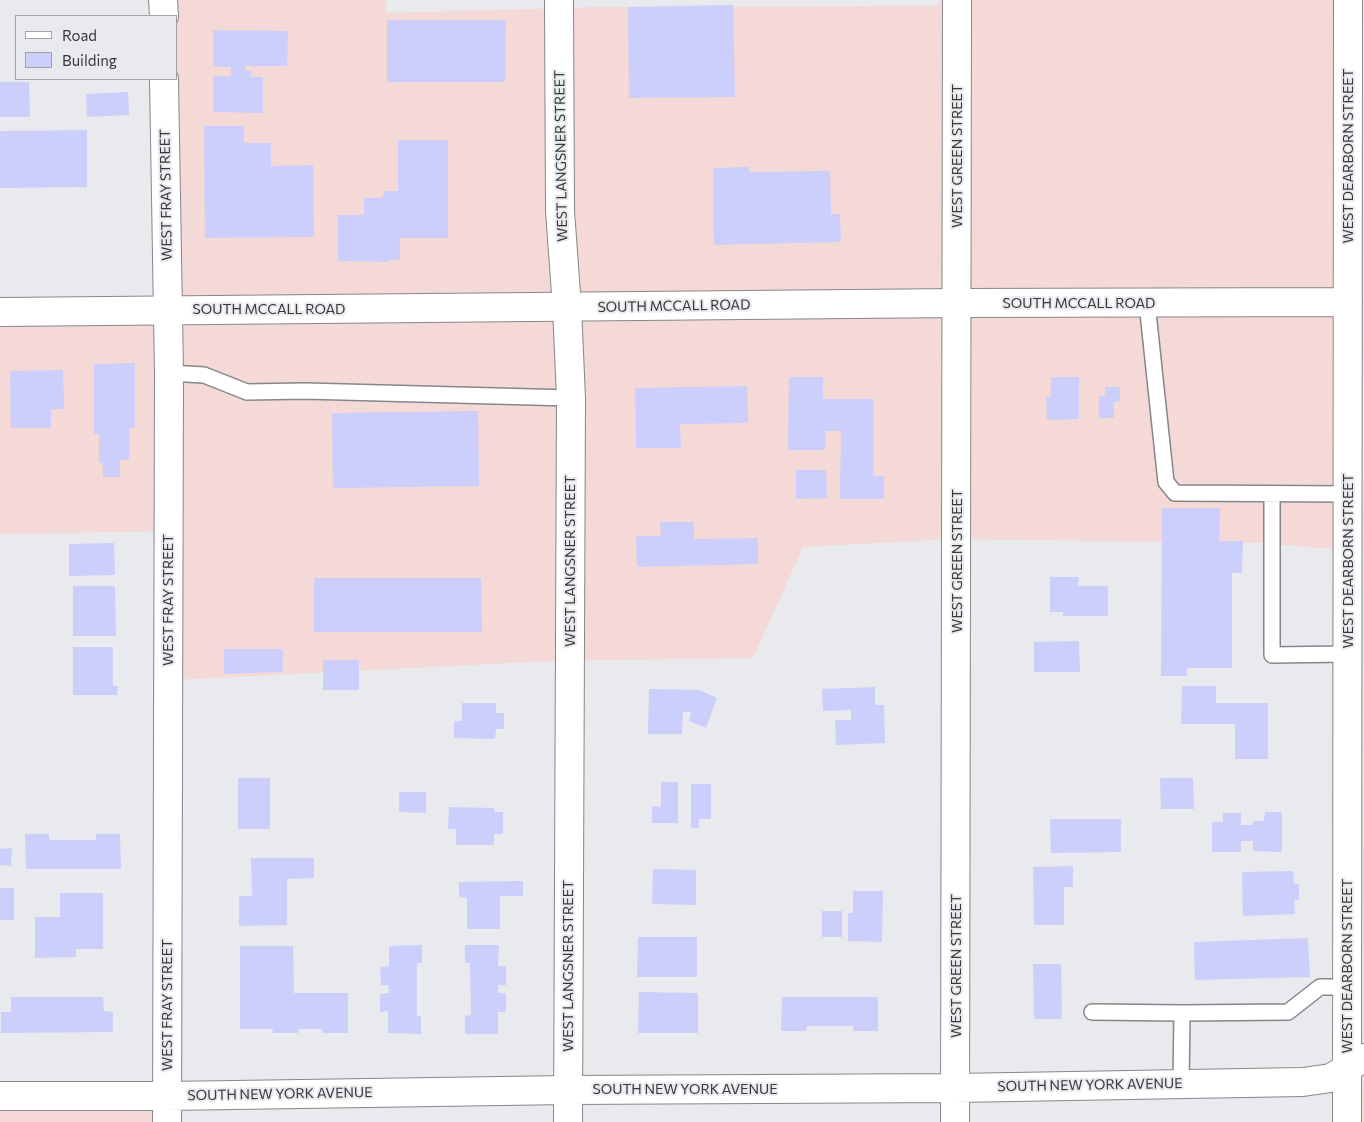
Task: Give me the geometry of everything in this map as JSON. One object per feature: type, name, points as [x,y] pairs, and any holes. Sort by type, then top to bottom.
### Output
[{"type":"street","points":[[164,0],[164,15]]},
{"type":"street","name":"WEST LANGSNER STREET","points":[[559,0],[560,212],[571,398],[568,1122]]},
{"type":"street","name":"WEST GREEN STREET","points":[[956,1122],[957,0]]},
{"type":"street","name":"WEST DEARBORN STREET","points":[[1347,1122],[1356,1063],[1348,987],[1348,494],[1356,447],[1356,302],[1348,0]]},
{"type":"street","name":"WEST FRAY STREET","points":[[164,80],[168,310],[167,1109]]},
{"type":"street","name":"SOUTH MCCALL ROAD","points":[[0,312],[958,303],[1356,302]]},
{"type":"street","name":"SOUTH NEW YORK AVENUE","points":[[0,1096],[167,1109],[568,1090],[955,1088],[1303,1082],[1331,1078],[1356,1063]]},
{"type":"lane","points":[[1147,303],[1166,482],[1175,493],[1348,494]]},
{"type":"lane","points":[[168,373],[204,375],[247,392],[305,391],[571,398]]},
{"type":"lane","points":[[1272,494],[1272,656],[1347,654]]},
{"type":"lane","points":[[1092,1012],[1288,1012],[1320,987],[1348,987]]},
{"type":"lane","points":[[1181,1083],[1182,1013]]},
{"type":"shaded area","points":[[153,0],[386,0],[386,13],[599,7],[938,6],[939,0],[1333,0],[1333,288],[957,289],[154,296],[154,80],[178,80],[178,15],[175,15]]},
{"type":"shaded area","points":[[1363,305],[1364,1122],[1362,1122],[1363,1054]]},
{"type":"shaded area","points":[[1333,315],[1333,549],[1260,543],[951,539],[803,547],[753,658],[550,661],[174,680],[178,531],[0,534],[0,326],[957,316]]},
{"type":"shaded area","points":[[167,1101],[167,1122],[0,1122],[0,1102]]},
{"type":"building","points":[[733,5],[735,97],[629,98],[628,7]]},
{"type":"building","points":[[387,20],[506,20],[505,82],[387,82]]},
{"type":"building","points":[[213,30],[288,31],[287,66],[246,66],[246,71],[252,71],[251,77],[263,77],[263,113],[213,112],[213,76],[231,76],[231,67],[213,67]]},
{"type":"building","points":[[0,82],[29,82],[30,117],[0,117]]},
{"type":"building","points":[[128,92],[129,115],[87,117],[86,94]]},
{"type":"building","points":[[204,126],[244,126],[244,143],[271,143],[271,166],[313,165],[314,237],[205,238]]},
{"type":"building","points":[[87,130],[87,187],[0,188],[0,131]]},
{"type":"building","points":[[398,140],[448,140],[448,238],[400,238],[400,260],[388,260],[387,262],[338,261],[338,215],[364,215],[364,198],[382,198],[386,191],[398,191]]},
{"type":"building","points":[[749,167],[749,172],[830,171],[831,214],[840,214],[841,242],[714,245],[713,168]]},
{"type":"building","points":[[135,363],[135,427],[129,428],[129,460],[120,460],[120,477],[103,477],[103,463],[99,463],[99,434],[94,434],[94,364]]},
{"type":"building","points":[[63,370],[64,409],[51,409],[51,428],[11,428],[10,371]]},
{"type":"building","points":[[789,377],[823,377],[823,399],[873,399],[873,476],[884,476],[884,499],[840,499],[841,431],[825,431],[825,450],[788,450]]},
{"type":"building","points":[[1051,377],[1079,377],[1079,419],[1047,420],[1046,397],[1051,397]]},
{"type":"building","points":[[747,386],[748,423],[680,424],[681,448],[636,448],[635,388]]},
{"type":"building","points":[[1105,387],[1120,387],[1120,401],[1114,402],[1114,418],[1099,418],[1099,396],[1105,396]]},
{"type":"building","points":[[478,411],[479,486],[333,488],[332,413]]},
{"type":"building","points":[[796,470],[826,470],[827,498],[796,499]]},
{"type":"building","points":[[1162,508],[1220,508],[1219,541],[1243,541],[1242,573],[1232,573],[1232,668],[1187,668],[1187,676],[1161,676]]},
{"type":"building","points":[[660,522],[694,522],[694,539],[758,538],[758,564],[637,567],[636,536],[661,536]]},
{"type":"building","points":[[114,543],[115,575],[69,576],[69,544]]},
{"type":"building","points":[[1050,577],[1079,577],[1078,586],[1108,586],[1108,616],[1063,616],[1063,612],[1050,612]]},
{"type":"building","points":[[314,578],[481,578],[482,632],[314,632]]},
{"type":"building","points":[[73,586],[115,586],[116,636],[73,636]]},
{"type":"building","points":[[1079,641],[1080,672],[1034,672],[1034,642]]},
{"type":"building","points":[[73,647],[113,647],[113,686],[118,686],[117,695],[73,695]]},
{"type":"building","points":[[224,649],[283,649],[283,672],[224,674]]},
{"type":"building","points":[[323,660],[359,660],[359,690],[323,690]]},
{"type":"building","points":[[1182,686],[1216,686],[1216,703],[1268,703],[1268,759],[1235,759],[1235,724],[1181,724]]},
{"type":"building","points":[[875,687],[875,705],[884,705],[885,743],[836,745],[835,720],[851,720],[851,710],[823,711],[822,689]]},
{"type":"building","points":[[649,689],[699,690],[717,698],[706,728],[689,721],[691,712],[683,712],[682,734],[648,734]]},
{"type":"building","points":[[462,703],[496,703],[496,713],[504,713],[504,729],[496,729],[495,739],[454,738],[454,721],[462,721]]},
{"type":"building","points":[[238,778],[270,778],[270,829],[238,829]]},
{"type":"building","points":[[1160,778],[1193,778],[1194,809],[1161,809]]},
{"type":"building","points":[[661,782],[678,782],[678,823],[652,823],[652,806],[661,807]]},
{"type":"building","points":[[691,784],[711,784],[711,819],[699,819],[699,828],[691,828]]},
{"type":"building","points":[[399,792],[426,792],[426,813],[399,812]]},
{"type":"building","points":[[449,807],[494,808],[494,812],[503,812],[503,834],[494,834],[494,845],[456,845],[456,829],[448,829]]},
{"type":"building","points":[[1265,812],[1282,812],[1282,852],[1253,851],[1253,841],[1241,841],[1241,852],[1212,852],[1212,822],[1223,822],[1223,813],[1241,813],[1241,825],[1253,825],[1253,821],[1264,821]]},
{"type":"building","points":[[1050,819],[1121,819],[1121,852],[1051,853]]},
{"type":"building","points":[[25,834],[49,834],[49,840],[96,840],[96,834],[120,834],[121,869],[26,869]]},
{"type":"building","points":[[12,848],[11,866],[0,865],[0,849]]},
{"type":"building","points":[[251,858],[314,858],[314,878],[287,879],[287,925],[239,926],[239,896],[252,896]]},
{"type":"building","points":[[1073,866],[1073,887],[1064,887],[1064,925],[1034,925],[1033,867]]},
{"type":"building","points":[[653,869],[696,870],[696,905],[652,904]]},
{"type":"building","points":[[1293,871],[1294,884],[1299,884],[1299,900],[1294,900],[1295,914],[1243,916],[1242,872]]},
{"type":"building","points":[[523,881],[523,896],[500,896],[500,929],[467,929],[467,898],[459,897],[459,882]]},
{"type":"building","points":[[0,888],[14,888],[14,920],[0,920]]},
{"type":"building","points":[[853,891],[883,891],[882,942],[848,941],[848,913],[853,913]]},
{"type":"building","points":[[60,893],[103,893],[103,949],[76,949],[76,957],[35,958],[35,917],[60,917]]},
{"type":"building","points":[[822,911],[842,911],[842,937],[822,937]]},
{"type":"building","points":[[638,937],[697,937],[697,977],[637,977]]},
{"type":"building","points":[[1308,938],[1310,977],[1195,980],[1194,942]]},
{"type":"building","points":[[422,945],[422,963],[417,963],[417,1016],[421,1016],[421,1034],[388,1033],[388,1011],[380,1012],[380,994],[389,993],[388,985],[381,985],[380,967],[389,966],[389,946]]},
{"type":"building","points":[[465,945],[499,945],[498,966],[506,966],[506,985],[498,985],[498,993],[506,993],[506,1012],[498,1012],[498,1034],[465,1034],[465,1016],[471,1015],[470,963],[465,963]]},
{"type":"building","points":[[240,946],[293,946],[294,993],[348,993],[348,1033],[322,1033],[322,1029],[298,1029],[298,1033],[272,1033],[273,1029],[240,1029]]},
{"type":"building","points":[[1033,964],[1061,964],[1062,1019],[1034,1019]]},
{"type":"building","points":[[639,992],[698,993],[698,1033],[638,1033]]},
{"type":"building","points":[[11,997],[103,997],[104,1011],[113,1012],[113,1032],[1,1033],[1,1012],[11,1012]]},
{"type":"building","points":[[782,997],[878,997],[878,1031],[853,1031],[853,1026],[807,1026],[806,1031],[781,1031]]}]
